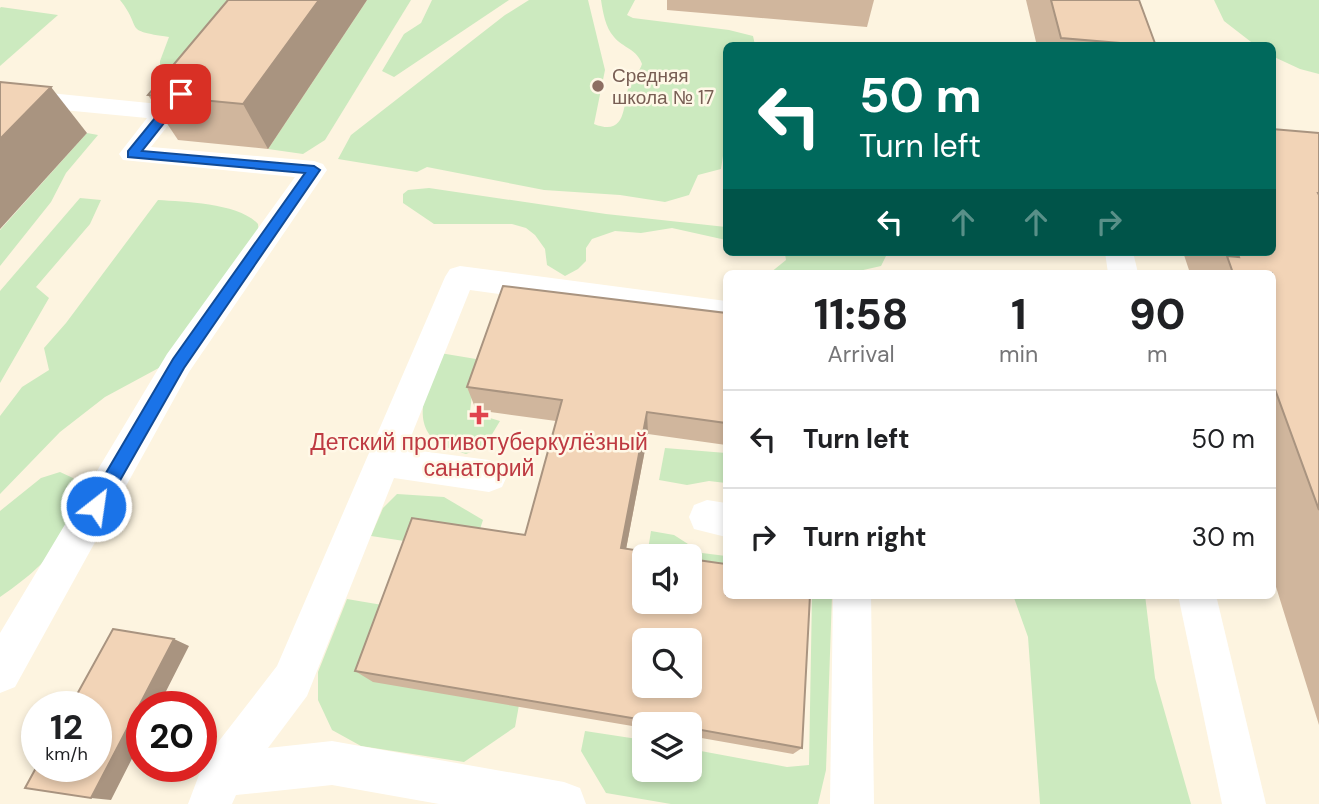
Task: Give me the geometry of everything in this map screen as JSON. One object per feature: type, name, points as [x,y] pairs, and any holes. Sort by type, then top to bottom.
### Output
[{"type":"lane","points":[[0,673],[178,363],[314,170],[132,154],[207,61]]},
{"type":"lane","points":[[0,96],[166,113]]},
{"type":"lane","points":[[215,789],[292,681],[460,277],[723,313]]},
{"type":"lane","points":[[383,461],[489,476]]},
{"type":"lane","points":[[852,599],[852,804]]},
{"type":"lane","points":[[1198,599],[1244,804]]},
{"type":"lane","points":[[215,789],[332,763],[564,804]]},
{"type":"green space","points":[[120,0],[249,0],[160,82],[160,61],[169,37],[139,30]]},
{"type":"green space","points":[[367,0],[411,0],[325,140],[303,154],[268,149]]},
{"type":"green space","points":[[432,0],[509,0],[394,77],[382,71],[404,34],[421,23]]},
{"type":"green space","points":[[529,0],[588,0],[605,70],[594,124],[605,127],[619,122],[630,83],[642,64],[637,55],[618,41],[608,29],[601,0],[635,0],[627,15],[633,18],[729,30],[753,36],[754,42],[723,42],[721,169],[698,175],[689,195],[665,202],[620,195],[544,190],[427,167],[417,172],[338,159],[351,135],[505,15]]},
{"type":"green space","points":[[1214,0],[1319,0],[1319,74],[1276,58],[1276,42],[1251,42],[1224,21]]},
{"type":"green space","points":[[1,7],[58,15],[0,66]]},
{"type":"green space","points":[[87,133],[98,135],[66,173],[51,202],[0,266],[0,230]]},
{"type":"green space","points":[[429,188],[606,214],[723,227],[723,239],[672,228],[641,233],[615,231],[592,239],[586,248],[586,261],[565,276],[547,265],[545,249],[526,228],[512,224],[434,224],[403,203],[403,194],[408,190]]},
{"type":"green space","points":[[80,198],[101,200],[90,224],[36,287],[49,298],[0,383],[0,291]]},
{"type":"green space","points":[[158,200],[211,205],[238,212],[258,224],[259,234],[168,363],[105,397],[60,432],[0,494],[0,416],[22,387],[49,370],[44,348],[66,323]]},
{"type":"green space","points":[[785,256],[886,256],[881,266],[863,270],[774,270],[786,260]]},
{"type":"green space","points":[[440,353],[476,359],[470,412],[500,421],[485,446],[466,454],[440,444],[430,435],[425,425],[424,401]]},
{"type":"green space","points":[[665,448],[723,453],[723,483],[709,481],[687,485],[659,480]]},
{"type":"green space","points":[[60,472],[73,478],[80,490],[69,521],[57,545],[41,565],[0,597],[0,511],[41,478]]},
{"type":"green space","points":[[397,494],[444,497],[483,520],[479,532],[411,542],[371,536],[383,508]]},
{"type":"green space","points":[[651,531],[674,535],[688,544],[649,544]]},
{"type":"green space","points":[[702,553],[723,556],[723,576],[702,572]]},
{"type":"green space","points":[[347,599],[400,608],[519,705],[515,727],[464,762],[361,746],[332,730],[318,700],[318,672]]},
{"type":"green space","points":[[812,599],[832,599],[826,770],[818,804],[671,804],[606,793],[581,751],[585,731],[632,738],[632,782],[702,782],[702,751],[787,767],[809,765]]},
{"type":"green space","points":[[1014,599],[1145,599],[1155,678],[1191,804],[1040,804],[1028,637]]},
{"type":"building","points":[[228,0],[319,0],[243,104],[148,95]]},
{"type":"building","points":[[1051,0],[1139,0],[1155,42],[1108,42],[1061,38]]},
{"type":"building","points":[[0,82],[51,87],[0,139]]},
{"type":"building","points":[[1276,129],[1319,133],[1319,510],[1276,392],[1276,270],[1232,270],[1227,256],[1276,256]]},
{"type":"building","points":[[503,286],[723,313],[723,423],[647,412],[621,548],[632,550],[632,614],[702,614],[702,561],[723,564],[723,599],[810,599],[802,748],[702,730],[702,712],[632,712],[632,718],[355,671],[412,518],[525,535],[562,400],[467,387]]},
{"type":"building","points":[[113,629],[174,639],[147,691],[126,691],[126,731],[112,758],[112,691],[79,691]]},
{"type":"building","points":[[28,782],[99,782],[91,798],[25,788]]},
{"type":"place","name":"Средняя школа № 17","points":[[598,86]]},
{"type":"place","name":"Детский противотуберкулёзный санаторий","points":[[479,415]]},
{"type":"route","points":[[96,506],[178,363],[314,170],[132,154],[181,94]]}]
